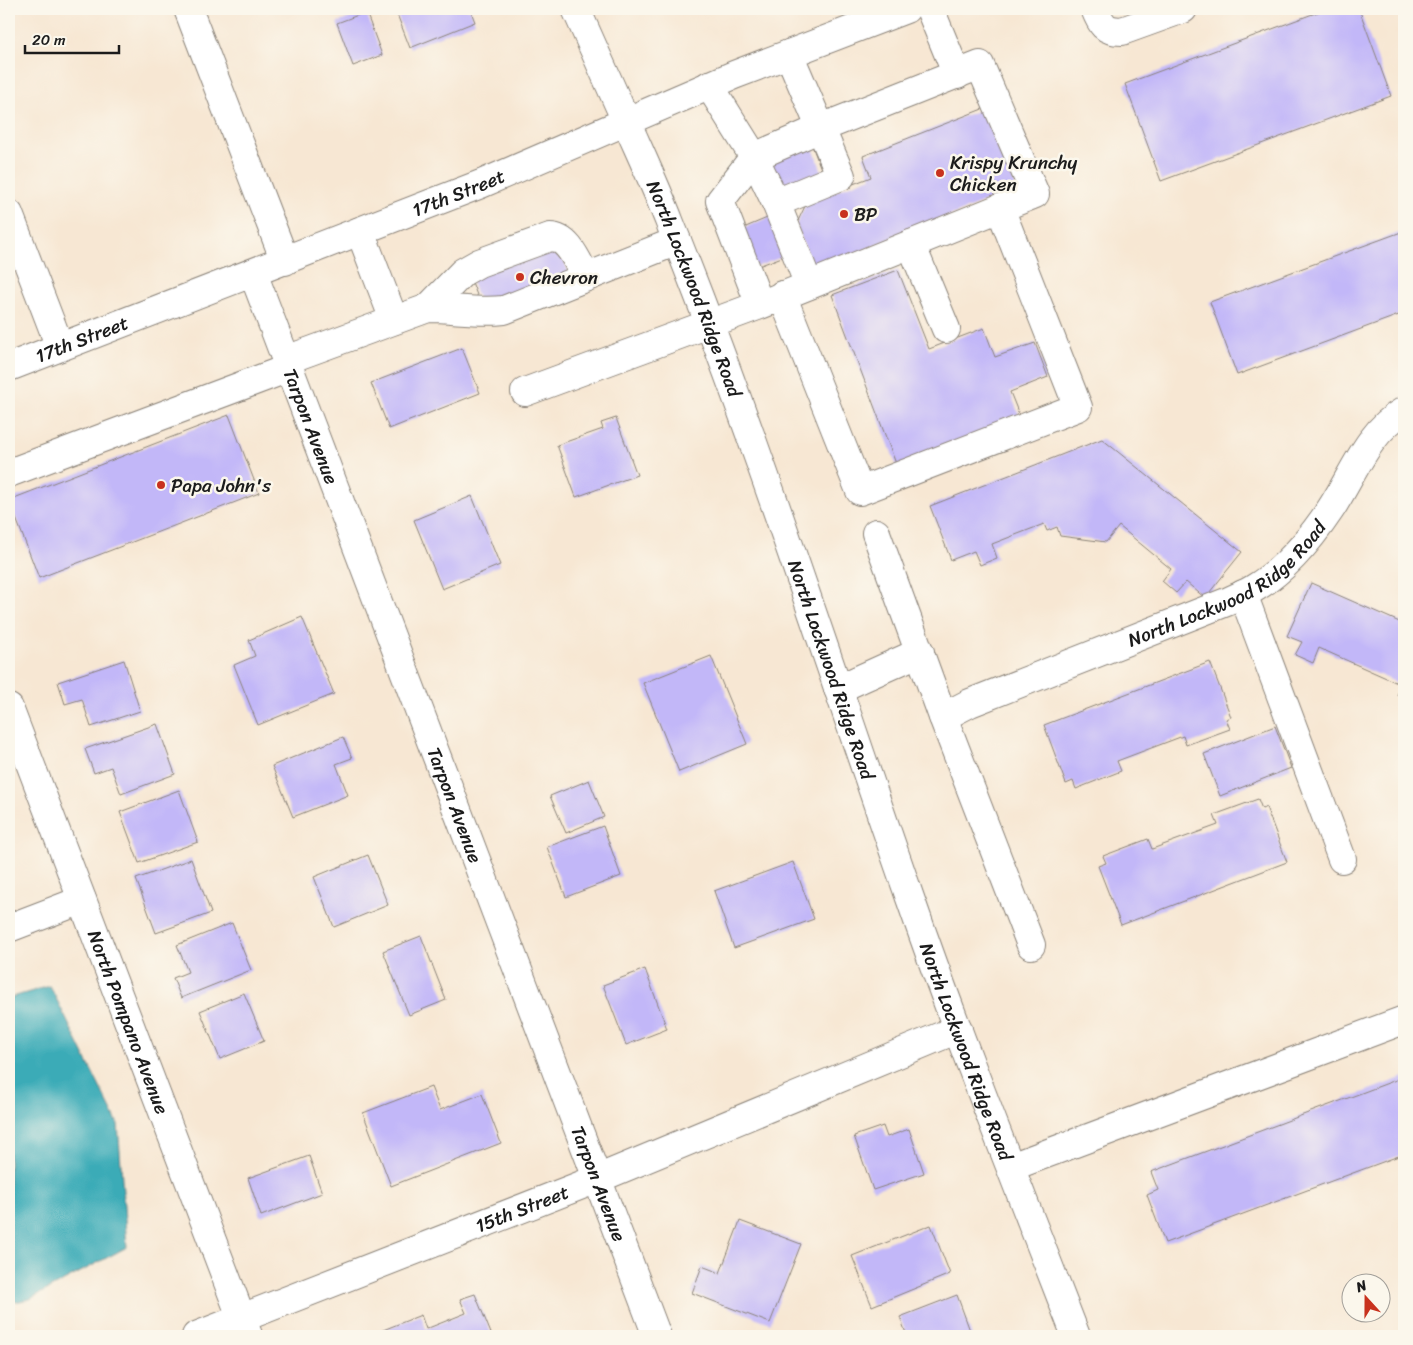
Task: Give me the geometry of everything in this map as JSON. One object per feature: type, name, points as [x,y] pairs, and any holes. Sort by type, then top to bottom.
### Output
[{"type":"street","points":[[188,9],[285,260]]},
{"type":"street","name":"North Lockwood Ridge Road","points":[[576,9],[626,121],[710,324],[750,433],[911,901],[1010,1167],[1076,1336]]},
{"type":"street","name":"17th Street","points":[[9,368],[481,184],[710,85],[906,9]]},
{"type":"street","points":[[930,9],[957,75]]},
{"type":"street","points":[[1096,9],[1101,24],[1113,31],[1122,31],[1183,9]]},
{"type":"street","points":[[776,202],[840,176],[790,54]]},
{"type":"street","points":[[525,392],[710,324],[771,300],[809,284],[911,244],[1000,208],[1035,194],[980,65],[821,128],[754,157],[720,201],[771,300],[860,491],[1078,407],[1000,208]]},
{"type":"street","points":[[710,85],[754,157],[776,202],[809,284]]},
{"type":"street","points":[[9,214],[60,348]]},
{"type":"street","points":[[360,231],[394,320]]},
{"type":"street","points":[[428,308],[463,272],[479,263],[550,237],[557,237],[563,241],[586,277]]},
{"type":"street","points":[[9,473],[428,308],[486,312],[504,310],[677,241]]},
{"type":"street","points":[[911,244],[946,329]]},
{"type":"street","name":"Tarpon Avenue","points":[[253,274],[657,1336]]},
{"type":"street","name":"North Lockwood Ridge Road","points":[[943,717],[970,703],[1253,590],[1276,573],[1310,537],[1330,510],[1367,446],[1394,417],[1404,411]]},
{"type":"street","points":[[876,533],[943,717],[1031,945]]},
{"type":"street","points":[[1243,594],[1342,859]]},
{"type":"street","points":[[838,689],[920,652]]},
{"type":"street","name":"North Pompano Avenue","points":[[9,708],[245,1328]]},
{"type":"street","points":[[9,928],[82,900]]},
{"type":"street","points":[[1010,1167],[1404,1020]]},
{"type":"street","name":"15th Street","points":[[196,1336],[245,1328],[958,1029]]},
{"type":"water","points":[[50,986],[118,1124],[127,1247],[30,1299],[9,1303],[9,998]]},
{"type":"building","points":[[395,9],[470,9],[475,22],[410,48]]},
{"type":"building","points":[[1326,9],[1359,9],[1391,96],[1161,181],[1125,84]]},
{"type":"building","points":[[366,12],[382,55],[353,66],[337,23]]},
{"type":"building","points":[[985,108],[1017,189],[814,270],[796,225],[807,202],[871,177],[863,156]]},
{"type":"building","points":[[811,143],[823,174],[783,190],[770,159]]},
{"type":"building","points":[[772,216],[787,255],[756,267],[741,229]]},
{"type":"building","points":[[1404,231],[1404,313],[1237,375],[1210,302]]},
{"type":"building","points":[[557,242],[569,274],[482,308],[470,277]]},
{"type":"building","points":[[898,270],[929,349],[984,328],[995,357],[1035,343],[1048,377],[1010,392],[1022,422],[898,469],[832,295]]},
{"type":"building","points":[[462,348],[480,393],[389,429],[371,383]]},
{"type":"building","points":[[229,415],[259,493],[39,578],[9,500]]},
{"type":"building","points":[[616,418],[637,475],[576,497],[557,445],[603,429],[601,423]]},
{"type":"building","points":[[1102,439],[1242,552],[1205,598],[1186,582],[1176,593],[1162,581],[1171,569],[1119,526],[1106,542],[1060,536],[1057,527],[1047,531],[1044,524],[992,544],[997,558],[980,565],[974,551],[951,560],[930,506]]},
{"type":"building","points":[[472,496],[500,565],[442,589],[414,520]]},
{"type":"building","points":[[1311,583],[1404,624],[1404,698],[1397,695],[1402,685],[1319,648],[1313,663],[1295,655],[1302,642],[1287,636]]},
{"type":"building","points":[[302,617],[334,694],[258,725],[234,665],[255,656],[249,640]]},
{"type":"building","points":[[711,656],[747,744],[679,772],[643,683]]},
{"type":"building","points":[[124,660],[140,711],[91,727],[82,699],[65,704],[58,682]]},
{"type":"building","points":[[1210,662],[1231,717],[1226,719],[1230,729],[1186,745],[1183,736],[1117,761],[1121,771],[1076,789],[1073,781],[1066,784],[1044,725]]},
{"type":"building","points":[[157,724],[175,774],[121,794],[111,767],[94,773],[85,749]]},
{"type":"building","points":[[1275,726],[1291,768],[1220,796],[1204,754]]},
{"type":"building","points":[[343,737],[352,758],[336,764],[348,795],[293,817],[272,766]]},
{"type":"building","points":[[589,780],[604,817],[566,833],[550,796]]},
{"type":"building","points":[[179,790],[198,842],[139,863],[120,812]]},
{"type":"building","points":[[1258,799],[1262,809],[1266,807],[1287,862],[1121,925],[1098,866],[1106,863],[1103,856],[1148,839],[1152,849],[1218,825],[1214,815]]},
{"type":"building","points":[[603,826],[621,876],[566,897],[547,847]]},
{"type":"building","points":[[368,855],[388,905],[334,927],[314,877]]},
{"type":"building","points":[[191,859],[211,913],[156,933],[136,879]]},
{"type":"building","points":[[793,862],[814,919],[734,948],[714,891]]},
{"type":"building","points":[[232,923],[251,970],[181,998],[173,978],[188,972],[177,945]]},
{"type":"building","points":[[421,936],[446,1000],[409,1015],[383,951]]},
{"type":"building","points":[[645,969],[667,1029],[626,1045],[603,985]]},
{"type":"building","points":[[244,993],[264,1041],[220,1059],[200,1011]]},
{"type":"building","points":[[1404,1077],[1404,1154],[1165,1243],[1147,1195],[1158,1190],[1151,1172]]},
{"type":"building","points":[[431,1087],[440,1110],[482,1094],[501,1143],[391,1186],[363,1113]]},
{"type":"building","points":[[883,1126],[887,1137],[909,1129],[924,1173],[873,1190],[854,1136]]},
{"type":"building","points":[[309,1156],[322,1193],[261,1216],[248,1178]]},
{"type":"building","points":[[740,1221],[801,1244],[770,1323],[692,1293],[702,1266],[720,1273]]},
{"type":"building","points":[[931,1225],[950,1274],[872,1306],[852,1256]]},
{"type":"building","points":[[475,1294],[492,1336],[368,1336],[421,1315],[426,1329],[466,1313],[460,1299]]},
{"type":"building","points":[[957,1295],[972,1336],[907,1336],[900,1317]]},
{"type":"place","name":"Krispy Krunchy Chicken","points":[[940,173]]},
{"type":"place","name":"BP","points":[[844,214]]},
{"type":"place","name":"Chevron","points":[[520,277]]},
{"type":"place","name":"Papa John's","points":[[161,485]]}]
